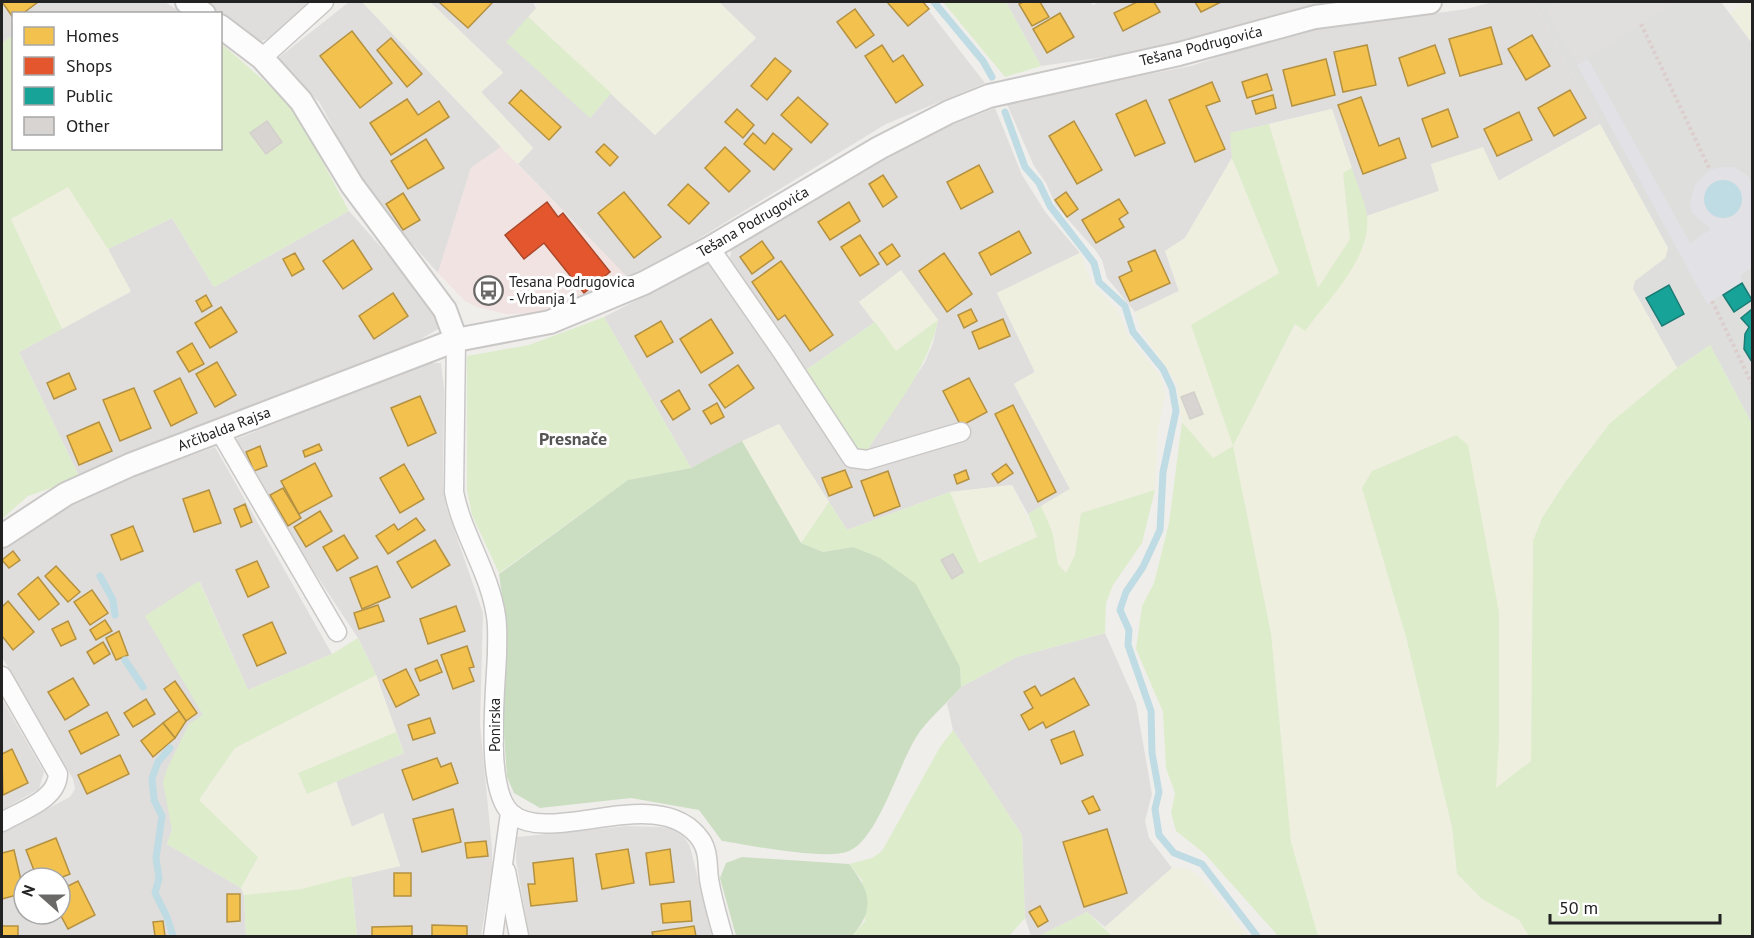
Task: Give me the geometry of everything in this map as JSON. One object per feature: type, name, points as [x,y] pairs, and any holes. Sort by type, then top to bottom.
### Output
[{"type":"street","points":[[187,2],[201,12]]},
{"type":"street","points":[[262,58],[324,2]]},
{"type":"street","name":"Tešana Podrugovića","points":[[456,340],[521,329],[572,314],[644,283],[710,248],[879,148],[949,112],[989,96],[1198,49],[1315,17],[1430,2]]},
{"type":"street","points":[[222,28],[262,58],[288,84],[315,119],[352,185],[445,310],[456,340]]},
{"type":"street","points":[[710,248],[852,458],[857,461],[867,460],[961,432]]},
{"type":"street","name":"Arčibalda Rajsa","points":[[2,536],[66,494],[219,430],[456,340]]},
{"type":"street","name":"Ponirska","points":[[456,340],[454,492],[459,515],[496,616],[495,760],[498,788],[510,813]]},
{"type":"street","points":[[219,430],[337,632]]},
{"type":"street","points":[[2,675],[58,774],[58,783],[49,795],[2,822]]},
{"type":"street","points":[[493,936],[510,813],[521,819],[537,823],[629,814],[660,816],[689,827],[701,840],[707,853],[709,878],[723,936]]},
{"type":"street","points":[[504,862],[511,885],[519,936]]},
{"type":"path","points":[[1641,24],[1710,170]]},
{"type":"path","points":[[1712,301],[1752,384]]},
{"type":"shaded area","points":[[2,2],[165,2],[180,12],[12,12],[12,36],[2,43]]},
{"type":"shaded area","points":[[205,2],[309,2],[268,39],[258,42],[222,15],[222,12],[218,12]]},
{"type":"shaded area","points":[[349,2],[362,2],[501,147],[471,168],[438,273],[367,193],[320,103],[277,59]]},
{"type":"shaded area","points":[[430,2],[533,2],[590,118],[611,93],[655,135],[756,38],[719,2],[922,2],[985,83],[886,124],[690,244],[627,277],[518,164],[533,148],[481,92],[503,72]]},
{"type":"shaded area","points":[[1006,2],[1090,2],[1093,5],[1099,2],[1340,2],[1314,5],[1146,51],[1041,66]]},
{"type":"shaded area","points":[[1493,2],[1533,2],[1600,124],[1498,181],[1431,164],[1439,191],[1367,216],[1332,109],[1231,133],[1232,158],[1185,238],[1165,251],[1179,291],[1135,312],[1107,278],[1102,260],[1096,251],[1056,206],[1046,183],[1034,166],[1006,102],[1191,66],[1261,43],[1339,23],[1401,18],[1466,9]]},
{"type":"shaded area","points":[[1533,2],[1721,2],[1752,43],[1752,424],[1710,345],[1677,368],[1633,289],[1634,281],[1665,258],[1668,248]]},
{"type":"shaded area","points":[[1553,2],[1677,2],[1577,65],[1547,10]]},
{"type":"shaded area","points":[[1588,59],[1690,243],[1711,229],[1692,213],[1690,204],[1695,184],[1710,170],[1720,167],[1734,167],[1748,176],[1752,187],[1752,267],[1741,275],[1742,283],[1707,304],[1577,65]],"holes":[[[1726,180],[1732,216],[1719,218],[1713,183]]]},
{"type":"shaded area","points":[[995,108],[1022,175],[1046,213],[1080,253],[997,293],[1035,372],[1014,384],[1070,489],[1028,514],[1012,485],[950,492],[847,530],[779,424],[691,468],[604,317],[710,262],[844,461],[866,452],[925,362],[933,343],[938,320],[901,271],[859,302],[875,322],[806,370],[730,259],[732,243],[923,136]]},
{"type":"shaded area","points":[[501,147],[627,277],[576,301],[534,313],[506,314],[477,307],[465,301],[438,273],[471,168]]},
{"type":"shaded area","points":[[349,211],[397,265],[438,322],[438,329],[414,343],[213,422],[80,478],[19,352],[130,292],[108,249],[172,218],[214,287]]},
{"type":"shaded area","points":[[427,363],[441,363],[444,389],[443,487],[446,506],[483,613],[480,724],[492,869],[481,936],[357,936],[351,876],[400,866],[383,813],[351,827],[336,781],[404,753],[376,675],[358,638],[291,537],[234,440]]},
{"type":"shaded area","points":[[215,447],[332,654],[248,690],[200,582],[203,716],[189,724],[185,733],[169,812],[172,830],[167,844],[241,888],[244,895],[246,936],[2,936],[2,832],[70,797],[75,789],[73,779],[2,657],[2,548],[21,532],[133,477]]},
{"type":"shaded area","points":[[1105,633],[1136,703],[1152,794],[1145,821],[1149,838],[1172,868],[1105,927],[1087,912],[1039,936],[1031,936],[1025,918],[1022,835],[953,730],[947,703],[961,687],[1017,657]]},
{"type":"shaded area","points":[[2,699],[44,772],[39,789],[2,810]]},
{"type":"shaded area","points":[[627,826],[672,829],[684,837],[690,846],[712,936],[529,936],[516,860],[517,837]]},
{"type":"green space","points":[[362,2],[430,2],[503,73],[481,92],[533,148],[518,164]]},
{"type":"green space","points":[[533,2],[719,2],[756,38],[655,135],[528,17],[538,6]]},
{"type":"green space","points":[[943,2],[1006,2],[1041,66],[1005,77]]},
{"type":"green space","points":[[1746,2],[1752,2],[1752,43],[1730,13]]},
{"type":"green space","points":[[528,17],[611,93],[590,118],[506,42]]},
{"type":"green space","points":[[12,36],[12,150],[222,150],[222,44],[287,101],[300,120],[349,211],[214,287],[172,218],[108,249],[68,187],[11,219],[62,329],[19,352],[80,478],[28,496],[2,519],[2,43]]},
{"type":"green space","points":[[1332,109],[1352,168],[1343,174],[1350,239],[1318,289],[1269,124]]},
{"type":"green space","points":[[1269,124],[1318,288],[1350,239],[1343,173],[1352,168],[1366,210],[1367,231],[1356,262],[1336,292],[1305,331],[1295,324],[1233,446],[1191,325],[1279,273],[1232,158],[1230,133]]},
{"type":"green space","points":[[1600,124],[1668,248],[1665,258],[1635,281],[1633,289],[1677,368],[1610,423],[1566,480],[1542,518],[1533,541],[1531,761],[1495,789],[1468,445],[1455,435],[1372,471],[1362,488],[1406,637],[1452,827],[1457,874],[1482,899],[1519,920],[1529,936],[1318,936],[1291,842],[1271,633],[1233,447],[1213,459],[1182,422],[1177,384],[1141,331],[1135,312],[1179,291],[1165,251],[1185,238],[1232,158],[1279,273],[1191,325],[1233,445],[1296,324],[1305,331],[1365,244],[1367,216],[1439,191],[1431,164],[1483,147],[1499,181]]},
{"type":"green space","points":[[68,186],[108,249],[131,291],[62,329],[11,219]]},
{"type":"green space","points":[[1080,253],[1092,284],[1117,309],[1128,335],[1161,377],[1165,396],[1158,431],[1155,490],[1081,513],[1075,555],[1066,573],[1058,564],[1052,531],[1041,506],[1070,489],[1014,384],[1035,372],[997,293]]},
{"type":"green space","points":[[901,270],[938,320],[896,351],[859,302]]},
{"type":"green space","points":[[604,317],[691,468],[628,480],[499,573],[472,515],[467,490],[467,356],[529,345]]},
{"type":"green space","points":[[938,320],[926,355],[908,389],[866,452],[857,448],[806,370],[875,322],[896,351]]},
{"type":"green space","points":[[1710,345],[1752,424],[1752,936],[1529,936],[1519,920],[1482,899],[1457,874],[1452,827],[1406,637],[1362,488],[1372,471],[1456,435],[1468,445],[1499,612],[1499,739],[1496,788],[1531,761],[1533,541],[1542,518],[1566,481],[1610,423],[1677,368]]},
{"type":"green space","points":[[1182,422],[1213,458],[1233,446],[1271,633],[1291,842],[1318,936],[1278,936],[1205,854],[1176,831],[1171,813],[1175,793],[1166,768],[1163,712],[1136,649],[1142,606],[1154,583],[1169,523]]},
{"type":"green space","points":[[779,424],[829,502],[801,543],[742,441]]},
{"type":"green space","points":[[742,441],[801,543],[823,552],[853,547],[880,558],[916,584],[960,667],[961,687],[930,719],[913,742],[880,814],[870,830],[860,843],[849,851],[838,854],[768,849],[722,841],[699,810],[631,798],[540,808],[514,793],[507,777],[503,720],[506,623],[499,574],[628,480],[691,468]]},
{"type":"green space","points":[[1012,485],[1037,537],[979,563],[950,492]]},
{"type":"green space","points":[[1155,490],[1142,543],[1113,585],[1106,603],[1105,633],[1017,657],[961,687],[960,667],[853,547],[823,552],[801,543],[829,502],[847,530],[950,492],[979,563],[1037,537],[1028,514],[1041,506],[1052,531],[1058,564],[1066,573],[1075,555],[1081,513]]},
{"type":"green space","points":[[199,581],[248,690],[332,654],[358,638],[376,675],[235,748],[199,800],[258,857],[241,888],[167,844],[172,830],[163,782],[189,724],[203,715],[145,616]]},
{"type":"green space","points":[[376,675],[396,732],[298,773],[307,794],[336,781],[352,827],[383,813],[400,866],[302,889],[244,895],[241,888],[258,857],[199,801],[235,748]]},
{"type":"green space","points":[[953,730],[1022,835],[1025,918],[1009,936],[852,936],[865,921],[862,880],[849,864],[872,858],[882,851],[940,747]]},
{"type":"green space","points":[[396,732],[404,753],[307,794],[298,773]]},
{"type":"green space","points":[[742,857],[849,864],[866,892],[865,917],[852,936],[736,936],[720,878],[726,863]]},
{"type":"green space","points":[[1172,868],[1189,869],[1201,878],[1248,936],[1112,936],[1105,927]]},
{"type":"green space","points":[[351,876],[357,936],[246,936],[244,895],[302,889]]},
{"type":"green space","points":[[1087,912],[1112,936],[1039,936]]},
{"type":"water","points":[[1723,180],[1737,185],[1742,199],[1737,213],[1723,218],[1709,213],[1704,199],[1709,185]]},
{"type":"building: Homes","points":[[2,2],[38,2],[25,12],[12,12],[12,16]]},
{"type":"building: Homes","points":[[439,2],[493,2],[468,28]]},
{"type":"building: Homes","points":[[887,2],[923,2],[929,9],[908,26]]},
{"type":"building: Homes","points":[[1040,2],[1049,17],[1032,26],[1019,4]]},
{"type":"building: Homes","points":[[1137,2],[1154,2],[1160,12],[1123,31],[1114,13]]},
{"type":"building: Homes","points":[[1195,2],[1221,2],[1201,12]]},
{"type":"building: Homes","points":[[855,9],[874,35],[856,48],[837,22]]},
{"type":"building: Homes","points":[[1060,13],[1074,37],[1047,53],[1033,29]]},
{"type":"building: Homes","points":[[1491,27],[1502,64],[1460,76],[1449,39]]},
{"type":"building: Homes","points":[[352,31],[392,83],[360,108],[320,56]]},
{"type":"building: Homes","points":[[1532,35],[1550,66],[1526,80],[1508,49]]},
{"type":"building: Homes","points":[[391,38],[422,74],[407,87],[377,50]]},
{"type":"building: Homes","points":[[882,45],[893,62],[903,55],[923,85],[896,103],[865,56]]},
{"type":"building: Homes","points":[[1367,45],[1376,85],[1343,92],[1334,52]]},
{"type":"building: Homes","points":[[1435,45],[1445,73],[1408,86],[1399,58]]},
{"type":"building: Homes","points":[[775,58],[791,71],[767,100],[751,86]]},
{"type":"building: Homes","points":[[1326,59],[1335,95],[1292,106],[1283,70]]},
{"type":"building: Homes","points":[[1267,74],[1272,90],[1247,98],[1242,82]]},
{"type":"building: Homes","points":[[1212,82],[1220,101],[1206,106],[1225,149],[1195,162],[1169,100]]},
{"type":"building: Homes","points":[[521,90],[561,127],[549,140],[509,103]]},
{"type":"building: Homes","points":[[1570,90],[1586,118],[1554,136],[1538,108]]},
{"type":"building: Homes","points":[[1273,95],[1276,108],[1256,114],[1252,101]]},
{"type":"building: Homes","points":[[798,97],[828,124],[811,143],[781,115]]},
{"type":"building: Homes","points":[[1361,97],[1379,146],[1399,138],[1406,158],[1363,174],[1338,105]]},
{"type":"building: Homes","points":[[407,99],[418,115],[439,101],[449,117],[391,155],[370,123]]},
{"type":"building: Homes","points":[[1146,100],[1165,143],[1135,156],[1116,114]]},
{"type":"building: Homes","points":[[737,109],[754,125],[743,138],[725,122]]},
{"type":"building: Homes","points":[[1448,109],[1458,137],[1432,147],[1422,119]]},
{"type":"building: Homes","points":[[1519,112],[1532,140],[1497,156],[1484,129]]},
{"type":"building: Homes","points":[[1074,121],[1102,170],[1077,184],[1049,136]]},
{"type":"building: Homes","points":[[753,133],[765,144],[773,133],[792,149],[774,170],[744,144]]},
{"type":"building: Homes","points":[[426,139],[444,168],[408,189],[391,161]]},
{"type":"building: Homes","points":[[604,144],[618,157],[610,166],[596,152]]},
{"type":"building: Homes","points":[[725,147],[750,171],[729,192],[705,168]]},
{"type":"building: Homes","points":[[979,165],[993,192],[961,209],[947,182]]},
{"type":"building: Homes","points":[[883,175],[897,197],[883,207],[869,184]]},
{"type":"building: Homes","points":[[688,184],[709,203],[689,224],[668,205]]},
{"type":"building: Homes","points":[[624,192],[661,237],[634,258],[598,213]]},
{"type":"building: Homes","points":[[1066,192],[1078,209],[1067,217],[1055,200]]},
{"type":"building: Homes","points":[[403,193],[420,220],[403,230],[386,204]]},
{"type":"building: Homes","points":[[1119,199],[1128,213],[1119,219],[1124,227],[1096,243],[1082,220]]},
{"type":"building: Homes","points":[[849,202],[860,221],[830,240],[818,222]]},
{"type":"building: Homes","points":[[1019,231],[1031,253],[991,275],[979,253]]},
{"type":"building: Homes","points":[[860,235],[879,264],[860,276],[841,247]]},
{"type":"building: Homes","points":[[353,240],[372,269],[343,289],[323,261]]},
{"type":"building: Homes","points":[[762,241],[774,258],[752,274],[740,257]]},
{"type":"building: Homes","points":[[892,244],[900,256],[887,265],[879,253]]},
{"type":"building: Homes","points":[[1155,250],[1170,283],[1130,301],[1119,277],[1132,271],[1128,262]]},
{"type":"building: Homes","points":[[295,253],[304,269],[292,276],[283,259]]},
{"type":"building: Homes","points":[[944,253],[972,294],[947,312],[919,271]]},
{"type":"building: Homes","points":[[781,261],[833,335],[810,351],[785,315],[778,320],[752,282]]},
{"type":"building: Homes","points":[[393,293],[408,316],[374,339],[359,316]]},
{"type":"building: Homes","points":[[206,295],[212,306],[202,312],[196,301]]},
{"type":"building: Homes","points":[[221,307],[237,332],[210,348],[195,323]]},
{"type":"building: Homes","points":[[971,309],[977,321],[964,328],[958,315]]},
{"type":"building: Homes","points":[[711,319],[733,353],[701,373],[680,339]]},
{"type":"building: Homes","points":[[1003,319],[1010,336],[979,349],[972,332]]},
{"type":"building: Homes","points":[[661,321],[673,342],[647,357],[635,336]]},
{"type":"building: Homes","points":[[192,343],[204,364],[189,372],[177,352]]},
{"type":"building: Homes","points":[[217,362],[236,395],[215,407],[196,374]]},
{"type":"building: Homes","points":[[738,365],[754,388],[725,408],[709,385]]},
{"type":"building: Homes","points":[[69,373],[76,389],[54,399],[47,383]]},
{"type":"building: Homes","points":[[180,378],[197,413],[171,426],[154,391]]},
{"type":"building: Homes","points":[[969,378],[987,412],[961,426],[943,391]]},
{"type":"building: Homes","points":[[134,388],[151,428],[120,441],[103,400]]},
{"type":"building: Homes","points":[[679,390],[690,409],[673,420],[661,401]]},
{"type":"building: Homes","points":[[420,396],[436,433],[408,446],[391,408]]},
{"type":"building: Homes","points":[[717,403],[724,417],[711,424],[703,411]]},
{"type":"building: Homes","points":[[1013,405],[1056,492],[1038,502],[995,414]]},
{"type":"building: Homes","points":[[99,422],[112,451],[79,465],[67,436]]},
{"type":"building: Homes","points":[[319,444],[322,450],[305,457],[303,451]]},
{"type":"building: Homes","points":[[260,446],[267,466],[254,471],[246,452]]},
{"type":"building: Homes","points":[[315,463],[332,496],[299,514],[281,481]]},
{"type":"building: Homes","points":[[404,464],[424,499],[400,513],[380,478]]},
{"type":"building: Homes","points":[[1006,464],[1013,473],[998,483],[992,474]]},
{"type":"building: Homes","points":[[845,470],[852,487],[829,496],[822,478]]},
{"type":"building: Homes","points":[[966,470],[969,479],[957,484],[954,475]]},
{"type":"building: Homes","points":[[888,471],[900,506],[874,516],[861,481]]},
{"type":"building: Homes","points":[[283,488],[301,518],[288,526],[270,495]]},
{"type":"building: Homes","points":[[209,490],[221,523],[194,532],[183,499]]},
{"type":"building: Homes","points":[[245,504],[252,522],[241,527],[234,509]]},
{"type":"building: Homes","points":[[320,511],[332,531],[306,547],[294,527]]},
{"type":"building: Homes","points":[[416,518],[425,530],[388,554],[376,536],[394,524],[398,530]]},
{"type":"building: Homes","points":[[133,526],[143,551],[121,560],[111,535]]},
{"type":"building: Homes","points":[[344,535],[358,558],[337,571],[323,547]]},
{"type":"building: Homes","points":[[435,540],[450,565],[412,588],[397,562]]},
{"type":"building: Homes","points":[[13,551],[20,560],[9,568],[2,560]]},
{"type":"building: Homes","points":[[257,561],[269,587],[248,597],[236,570]]},
{"type":"building: Homes","points":[[56,566],[80,592],[68,602],[45,576]]},
{"type":"building: Homes","points":[[377,566],[390,597],[362,609],[350,578]]},
{"type":"building: Homes","points":[[38,577],[59,604],[39,620],[18,594]]},
{"type":"building: Homes","points":[[92,590],[108,613],[90,625],[74,602]]},
{"type":"building: Homes","points":[[8,601],[34,632],[13,650],[2,636],[2,607]]},
{"type":"building: Homes","points":[[378,605],[384,621],[359,629],[354,613]]},
{"type":"building: Homes","points":[[456,606],[465,631],[428,644],[420,619]]},
{"type":"building: Homes","points":[[105,620],[112,631],[96,640],[90,630]]},
{"type":"building: Homes","points":[[68,621],[76,639],[61,646],[52,629]]},
{"type":"building: Homes","points":[[272,622],[286,653],[257,666],[243,635]]},
{"type":"building: Homes","points":[[119,631],[128,655],[116,660],[106,638]]},
{"type":"building: Homes","points":[[103,642],[110,654],[94,664],[87,652]]},
{"type":"building: Homes","points":[[467,646],[474,667],[469,668],[474,681],[453,689],[441,655]]},
{"type":"building: Homes","points":[[437,660],[442,672],[420,681],[415,669]]},
{"type":"building: Homes","points":[[406,669],[419,695],[396,707],[383,680]]},
{"type":"building: Homes","points":[[73,678],[89,705],[65,720],[48,692]]},
{"type":"building: Homes","points":[[1074,678],[1089,705],[1046,728],[1043,722],[1029,730],[1021,715],[1033,708],[1024,692],[1035,686],[1041,696]]},
{"type":"building: Homes","points":[[175,681],[197,713],[186,721],[164,689]]},
{"type":"building: Homes","points":[[146,699],[155,714],[133,727],[124,713]]},
{"type":"building: Homes","points":[[179,711],[186,721],[175,738],[163,723]]},
{"type":"building: Homes","points":[[107,712],[119,735],[81,754],[69,731]]},
{"type":"building: Homes","points":[[430,718],[435,733],[413,740],[408,725]]},
{"type":"building: Homes","points":[[163,723],[175,738],[153,757],[141,741]]},
{"type":"building: Homes","points":[[1074,731],[1083,755],[1061,764],[1051,740]]},
{"type":"building: Homes","points":[[12,749],[28,783],[3,795],[2,754]]},
{"type":"building: Homes","points":[[120,755],[129,774],[87,794],[78,775]]},
{"type":"building: Homes","points":[[437,758],[441,767],[451,763],[458,783],[413,800],[402,770]]},
{"type":"building: Homes","points":[[1093,796],[1100,810],[1089,814],[1082,801]]},
{"type":"building: Homes","points":[[453,809],[461,842],[422,852],[413,819]]},
{"type":"building: Homes","points":[[1107,829],[1127,893],[1084,907],[1063,842]]},
{"type":"building: Homes","points":[[56,838],[67,866],[32,866],[26,850]]},
{"type":"building: Homes","points":[[486,841],[488,856],[467,858],[465,843]]},
{"type":"building: Homes","points":[[628,849],[634,883],[602,889],[596,854]]},
{"type":"building: Homes","points":[[670,849],[674,882],[650,885],[646,853]]},
{"type":"building: Homes","points":[[14,850],[18,866],[12,866],[12,896],[2,899],[2,853]]},
{"type":"building: Homes","points":[[573,858],[577,901],[531,906],[528,884],[535,884],[533,863]]},
{"type":"building: Homes","points":[[394,873],[411,873],[411,896],[394,896]]},
{"type":"building: Homes","points":[[78,881],[95,915],[68,929],[66,926],[72,926],[72,884]]},
{"type":"building: Homes","points":[[227,894],[240,894],[240,921],[227,922]]},
{"type":"building: Homes","points":[[690,901],[692,921],[663,923],[661,904]]},
{"type":"building: Homes","points":[[1040,906],[1048,921],[1038,927],[1029,912]]},
{"type":"building: Homes","points":[[163,921],[165,936],[155,936],[153,922]]},
{"type":"building: Homes","points":[[432,925],[467,926],[467,936],[432,936]]},
{"type":"building: Homes","points":[[2,926],[18,926],[18,936],[2,936]]},
{"type":"building: Homes","points":[[412,926],[412,936],[372,936],[372,927]]},
{"type":"building: Homes","points":[[694,926],[696,936],[653,936],[652,932]]},
{"type":"building: Shops","points":[[547,202],[558,217],[563,213],[610,272],[584,293],[544,243],[524,259],[505,235]]},
{"type":"building: Public","points":[[1742,283],[1752,300],[1734,312],[1723,295]]},
{"type":"building: Public","points":[[1669,285],[1684,314],[1662,326],[1646,298]]},
{"type":"building: Public","points":[[1752,309],[1752,362],[1744,349],[1745,334],[1749,327],[1741,318]]},
{"type":"building: Other","points":[[267,121],[282,142],[266,154],[250,133]]},
{"type":"building: Other","points":[[1194,392],[1203,414],[1190,419],[1181,397]]},
{"type":"building: Other","points":[[953,554],[963,572],[952,579],[941,560]]},
{"type":"waterway","points":[[934,2],[983,61],[992,77]]},
{"type":"waterway","points":[[1005,112],[1025,167],[1039,183],[1050,206],[1094,263],[1099,282],[1125,306],[1133,332],[1163,369],[1172,388],[1176,411],[1163,472],[1160,530],[1143,567],[1126,592],[1120,610],[1129,630],[1128,645],[1151,711],[1152,753],[1159,792],[1155,809],[1159,835],[1174,853],[1202,864],[1257,936]]},
{"type":"waterway","points":[[100,576],[113,600],[115,615]]},
{"type":"waterway","points":[[125,660],[143,687]]},
{"type":"waterway","points":[[170,748],[158,762],[152,778],[154,800],[162,816],[156,858],[159,878],[155,893],[167,917],[173,936]]},
{"type":"place","name":"Tesana Podrugovica - Vrbanja 1","points":[[488,291]]},
{"type":"district","name":"Presnače","points":[[573,439]]}]
